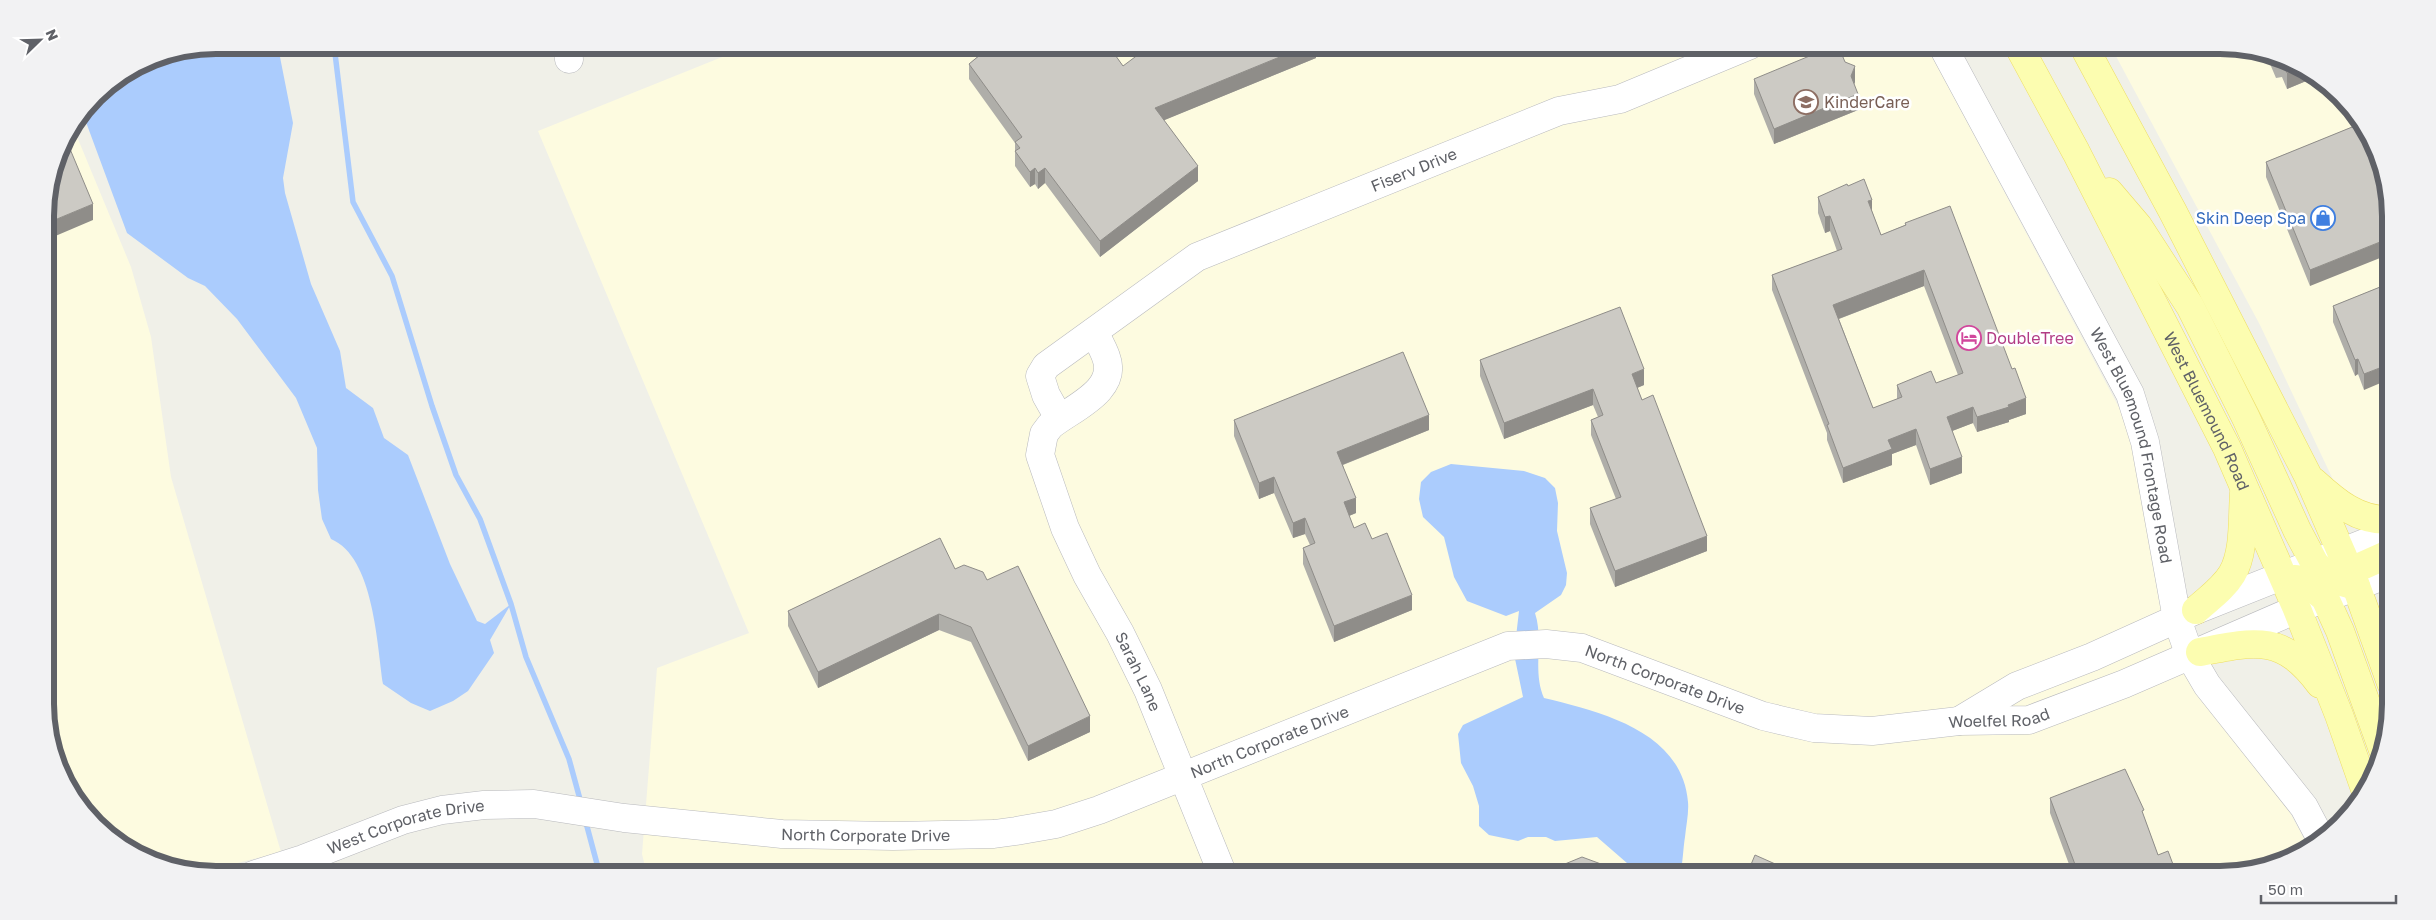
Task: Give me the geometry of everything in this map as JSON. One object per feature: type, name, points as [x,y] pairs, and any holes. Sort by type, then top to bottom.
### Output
[{"type":"main road","name":"West Bluemound Road","points":[[2023,54],[2076,152],[2223,439],[2298,609],[2362,781]]},
{"type":"main road","points":[[2088,54],[2178,221],[2308,476],[2334,577],[2340,631],[2379,738]]},
{"type":"main road","points":[[2076,152],[2138,226],[2190,306],[2246,418],[2334,577],[2382,657]]},
{"type":"main road","points":[[2308,476],[2349,511],[2375,520],[2382,520]]},
{"type":"main road","points":[[2186,614],[2220,589],[2232,574],[2240,549],[2244,489]]},
{"type":"main road","points":[[2334,577],[2382,556]]},
{"type":"main road","points":[[2195,654],[2251,643],[2284,649],[2295,655],[2308,668],[2339,715]]},
{"type":"street","name":"Fiserv Drive","points":[[1059,418],[1046,395],[1040,376],[1046,366],[1197,257],[1559,111],[1620,99],[1728,54]]},
{"type":"street","name":"West Bluemound Frontage Road","points":[[1947,54],[2130,394],[2145,442],[2195,654],[2207,685],[2304,807],[2318,834]]},
{"type":"street","points":[[1059,418],[1086,400],[1103,386],[1106,380],[1108,374],[1107,358],[1094,332]]},
{"type":"street","name":"Sarah Lane","points":[[1059,418],[1044,434],[1040,444],[1040,455],[1044,472],[1065,528],[1087,575],[1120,633],[1148,690],[1219,866]]},
{"type":"street","name":"Woelfel Road","points":[[1959,721],[2029,720],[2076,704],[2195,654],[2298,609],[2334,577],[2382,539]]},
{"type":"street","name":"Woelfel Road","points":[[1959,721],[2018,686],[2092,657],[2186,614],[2283,577],[2334,577],[2382,574]]},
{"type":"street","name":"North Corporate Drive","points":[[565,808],[624,818],[782,834],[893,836],[994,834],[1056,824],[1183,777],[1508,646],[1546,644],[1582,648],[1763,716],[1814,728],[1872,731],[1959,721]]},
{"type":"street","name":"West Corporate Drive","points":[[281,866],[403,820],[442,810],[484,805],[534,804],[565,808]]},
{"type":"shaded area","points":[[730,54],[1931,54],[2123,415],[2131,440],[2159,600],[2191,686],[2288,809],[2305,841],[2272,858],[2230,866],[645,866],[642,854],[657,668],[749,633],[538,131]]},
{"type":"shaded area","points":[[2115,54],[2230,54],[2272,62],[2310,81],[2327,94],[2355,126],[2370,154],[2377,174],[2381,195],[2382,512],[2369,511],[2336,486],[2260,325]]},
{"type":"shaded area","points":[[76,135],[131,267],[151,337],[171,477],[281,852],[226,866],[195,865],[164,858],[126,839],[94,811],[81,794],[62,756],[54,714],[54,206],[59,174],[66,154]]},
{"type":"water","points":[[280,54],[293,123],[283,178],[285,193],[311,284],[340,351],[346,388],[373,408],[384,438],[408,455],[450,564],[477,621],[485,624],[511,604],[490,640],[494,653],[468,691],[453,701],[430,711],[411,703],[383,684],[375,626],[365,583],[356,564],[345,549],[331,539],[322,519],[318,490],[317,448],[296,398],[237,319],[205,286],[188,278],[127,233],[85,120],[87,117],[109,94],[126,81],[164,62],[195,55]]},
{"type":"water","points":[[1451,464],[1524,471],[1545,478],[1555,488],[1558,503],[1557,531],[1567,573],[1566,585],[1561,595],[1535,613],[1539,634],[1539,677],[1544,698],[1613,718],[1655,742],[1671,758],[1682,778],[1688,802],[1682,866],[1630,866],[1597,837],[1555,841],[1546,837],[1528,837],[1518,841],[1489,835],[1479,826],[1479,806],[1473,786],[1461,763],[1458,734],[1463,725],[1523,697],[1514,654],[1519,611],[1506,616],[1467,601],[1454,577],[1444,537],[1423,517],[1419,499],[1421,482],[1431,472]]},
{"type":"building","points":[[1114,54],[1123,66],[1139,54],[1287,54],[1155,108],[1198,166],[1100,241],[1045,168],[1038,173],[1035,168],[1030,172],[1015,151],[1020,148],[1015,142],[1022,137],[969,64],[980,55]]},
{"type":"building","name":"KinderCare","points":[[1814,54],[1842,54],[1845,62],[1855,66],[1851,76],[1858,94],[1774,129],[1754,79]]},
{"type":"building","points":[[2355,126],[2370,154],[2377,174],[2381,195],[2382,241],[2310,270],[2266,162]]},
{"type":"building","points":[[69,147],[93,204],[54,220],[54,206],[59,174]]},
{"type":"building","name":"DoubleTree","points":[[1864,179],[1872,200],[1868,201],[1881,235],[1906,225],[1905,223],[1950,206],[2012,369],[2015,368],[2026,398],[2008,405],[2009,407],[1977,417],[1973,407],[1947,417],[1962,457],[1930,469],[1916,429],[1888,440],[1892,449],[1843,468],[1827,425],[1829,424],[1772,275],[1842,249],[1830,216],[1825,217],[1818,197],[1847,184],[1848,186]],"holes":[[[1924,270],[1963,373],[1936,383],[1931,371],[1897,385],[1902,397],[1873,408],[1833,305]]]},
{"type":"building","points":[[2382,286],[2382,367],[2364,374],[2358,359],[2355,360],[2333,306]]},
{"type":"building","points":[[1620,307],[1644,369],[1632,374],[1642,400],[1653,395],[1707,536],[1615,571],[1590,508],[1621,497],[1591,420],[1603,415],[1593,389],[1504,423],[1480,360]]},
{"type":"building","points":[[1403,352],[1429,415],[1337,452],[1356,498],[1344,502],[1354,528],[1365,523],[1372,539],[1387,533],[1412,595],[1334,626],[1303,548],[1315,543],[1305,518],[1293,523],[1274,477],[1259,483],[1234,420]]},
{"type":"building","points":[[940,538],[955,569],[964,565],[983,572],[987,580],[1018,566],[1090,716],[1028,746],[971,627],[939,614],[818,672],[788,611]]},
{"type":"building","points":[[2125,769],[2144,810],[2142,811],[2158,855],[2168,851],[2174,866],[2076,866],[2050,798]]},
{"type":"building","points":[[1755,855],[1780,866],[1750,866]]},
{"type":"building","points":[[1582,857],[1602,866],[1560,866]]},
{"type":"waterway","points":[[335,54],[353,202],[392,276],[432,406],[456,475],[480,519],[511,604],[526,657],[569,759],[581,803]]},
{"type":"waterway","points":[[585,819],[598,866]]},
{"type":"place","name":"KinderCare","points":[[1806,102]]},
{"type":"place","name":"Skin Deep Spa","points":[[2323,218]]},
{"type":"place","name":"DoubleTree","points":[[1969,338]]}]
